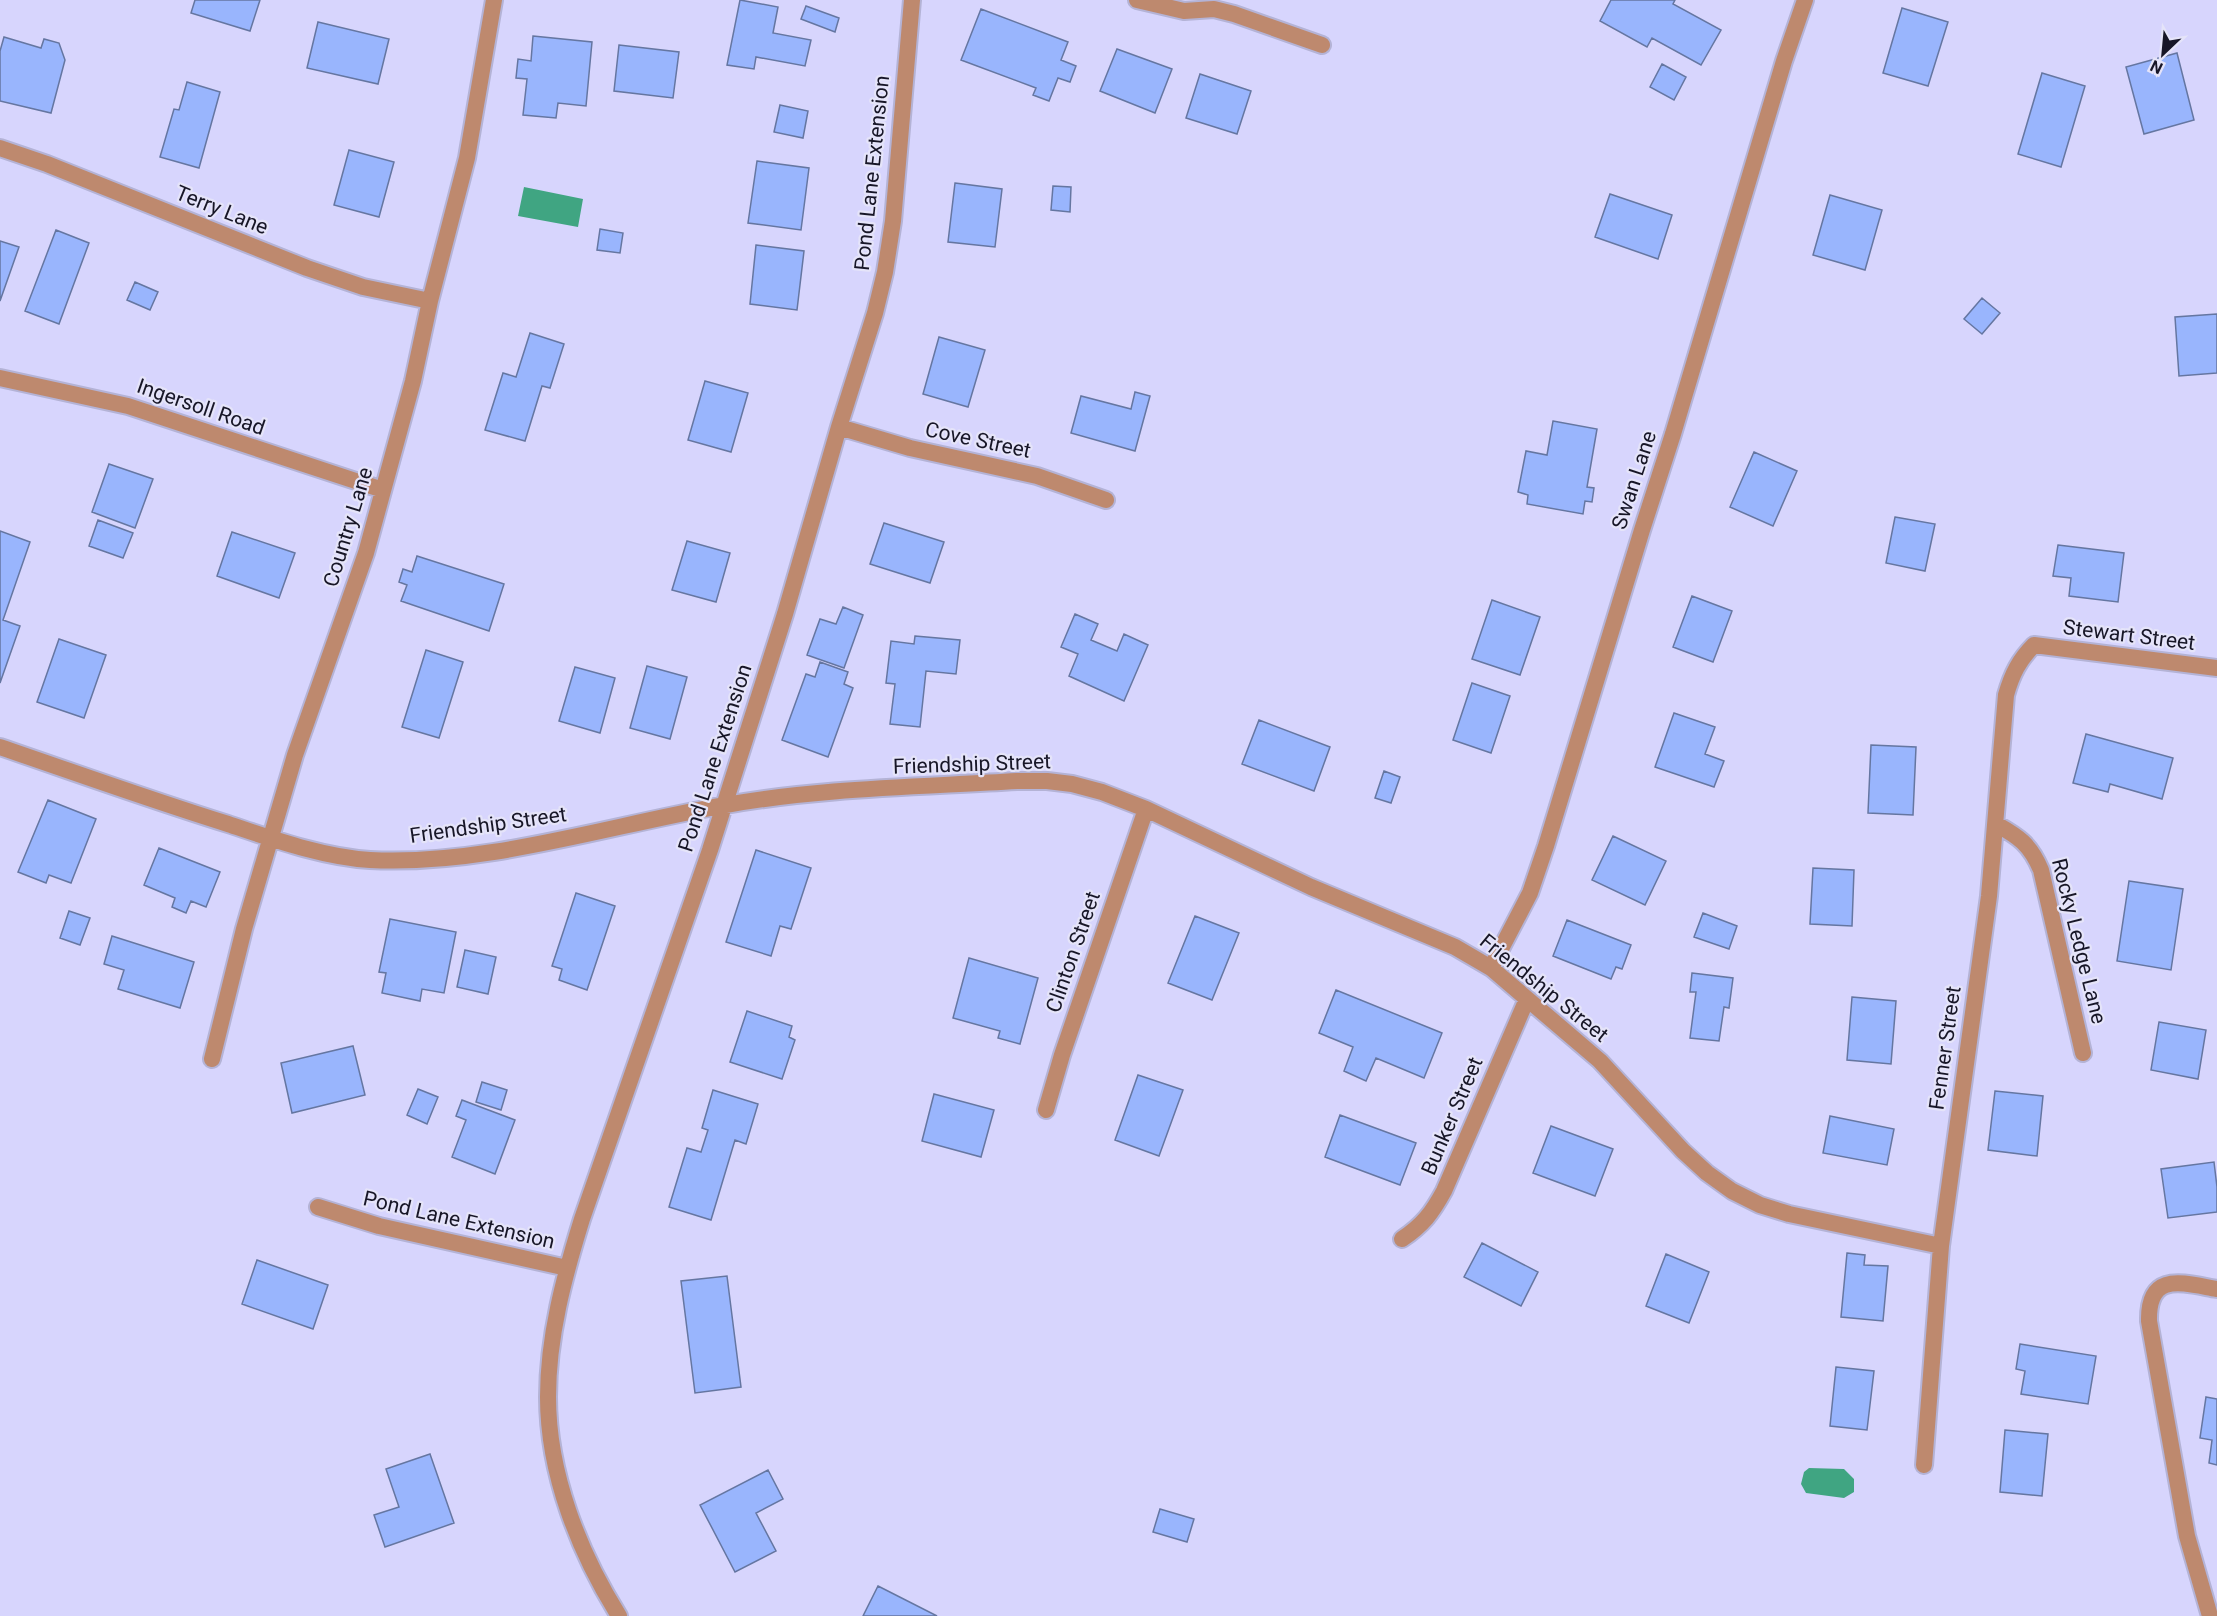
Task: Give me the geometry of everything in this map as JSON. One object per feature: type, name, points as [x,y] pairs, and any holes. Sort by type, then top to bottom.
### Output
[{"type":"street","name":"Country Lane","points":[[212,1059],[244,929],[270,838],[310,708],[366,553],[383,490],[467,158],[494,0]]},
{"type":"street","name":"Pond Lane Extension","points":[[318,1207],[379,1226],[567,1268],[724,805],[785,614],[839,427],[875,313],[885,272],[893,221],[912,0]]},
{"type":"street","points":[[1137,0],[1184,11],[1214,9],[1322,45]]},
{"type":"street","name":"Swan Lane","points":[[1491,968],[1530,893],[1546,846],[1641,530],[1677,423],[1784,61],[1805,0]]},
{"type":"street","name":"Terry Lane","points":[[0,148],[57,168],[307,268],[363,287],[430,301]]},
{"type":"street","name":"Ingersoll Road","points":[[0,378],[128,406],[383,490]]},
{"type":"street","name":"Cove Street","points":[[839,427],[910,448],[1037,476],[1106,500]]},
{"type":"street","name":"Stewart Street","points":[[2034,645],[2217,668]]},
{"type":"street","name":"Fenner Street","points":[[1924,1466],[1941,1246],[1989,896],[2007,695],[2012,676],[2021,658],[2034,645]]},
{"type":"street","name":"Friendship Street","points":[[0,747],[141,797],[270,838],[327,853],[367,860],[410,860],[510,849],[724,805],[829,793],[1047,781],[1072,784],[1102,792],[1146,809],[1311,887],[1455,946],[1491,968],[1600,1061],[1683,1151],[1707,1173],[1732,1191],[1760,1205],[1790,1214],[1941,1246]]},
{"type":"street","name":"Clinton Street","points":[[1046,1110],[1062,1054],[1146,809]]},
{"type":"street","name":"Rocky Ledge Lane","points":[[1996,824],[2020,838],[2034,853],[2041,870],[2083,1053]]},
{"type":"street","name":"Bunker Street","points":[[1402,1239],[1421,1226],[1444,1191],[1527,999]]},
{"type":"street","points":[[567,1268],[551,1354],[548,1398],[551,1442],[564,1494],[580,1542],[600,1586],[619,1616]]},
{"type":"street","points":[[2210,1616],[2187,1536],[2149,1321],[2149,1306],[2154,1294],[2164,1284],[2177,1282],[2217,1289]]},
{"type":"shaded area","points":[[524,187],[583,199],[578,227],[518,216]]},
{"type":"shaded area","points":[[1809,1468],[1844,1469],[1854,1479],[1854,1492],[1844,1498],[1806,1493],[1801,1484],[1804,1472]]},
{"type":"building","points":[[195,0],[260,0],[250,31],[191,13]]},
{"type":"building","points":[[740,0],[778,7],[773,33],[811,40],[805,66],[756,57],[754,69],[727,65]]},
{"type":"building","points":[[1611,0],[1675,0],[1673,4],[1721,30],[1701,65],[1652,38],[1647,47],[1600,21]]},
{"type":"building","points":[[806,6],[839,18],[835,32],[801,19]]},
{"type":"building","points":[[1902,8],[1948,22],[1928,86],[1883,73]]},
{"type":"building","points":[[981,9],[1068,42],[1061,60],[1076,66],[1070,82],[1058,78],[1049,101],[1033,95],[1036,88],[961,60]]},
{"type":"building","points":[[318,22],[389,39],[378,84],[307,68]]},
{"type":"building","points":[[533,36],[592,42],[586,106],[558,103],[556,118],[523,115],[527,79],[516,78],[518,59],[531,61]]},
{"type":"building","points":[[4,37],[41,48],[44,39],[59,43],[65,60],[51,113],[0,101],[0,51]]},
{"type":"building","points":[[619,45],[679,52],[673,98],[614,91]]},
{"type":"building","points":[[1117,49],[1172,69],[1155,113],[1100,91]]},
{"type":"building","points":[[2177,53],[2194,120],[2144,134],[2126,67]]},
{"type":"building","points":[[1662,64],[1686,77],[1674,100],[1650,87]]},
{"type":"building","points":[[2042,73],[2085,86],[2061,167],[2018,154]]},
{"type":"building","points":[[1200,74],[1251,91],[1237,134],[1186,118]]},
{"type":"building","points":[[187,82],[220,92],[199,168],[160,157],[174,109],[179,110]]},
{"type":"building","points":[[780,105],[808,111],[803,138],[774,132]]},
{"type":"building","points":[[349,150],[394,162],[379,217],[334,205]]},
{"type":"building","points":[[757,161],[809,168],[801,230],[748,223]]},
{"type":"building","points":[[955,183],[1002,189],[995,247],[948,242]]},
{"type":"building","points":[[1053,186],[1071,187],[1070,212],[1051,210]]},
{"type":"building","points":[[1610,194],[1672,215],[1658,259],[1595,237]]},
{"type":"building","points":[[1830,195],[1882,210],[1865,270],[1813,255]]},
{"type":"building","points":[[600,229],[623,233],[620,253],[597,250]]},
{"type":"building","points":[[56,230],[89,243],[59,324],[25,311]]},
{"type":"building","points":[[0,241],[19,247],[0,301]]},
{"type":"building","points":[[756,245],[804,251],[797,310],[750,304]]},
{"type":"building","points":[[135,282],[158,292],[150,310],[127,300]]},
{"type":"building","points":[[1982,298],[2000,313],[1982,334],[1964,319]]},
{"type":"building","points":[[2217,314],[2217,373],[2179,376],[2175,317]]},
{"type":"building","points":[[530,333],[564,344],[550,388],[542,386],[525,441],[485,430],[503,373],[516,377]]},
{"type":"building","points":[[939,337],[985,350],[968,407],[923,394]]},
{"type":"building","points":[[705,381],[748,393],[731,452],[688,440]]},
{"type":"building","points":[[1135,392],[1150,396],[1135,451],[1071,433],[1081,396],[1131,409]]},
{"type":"building","points":[[1553,421],[1597,429],[1587,487],[1594,488],[1592,502],[1585,501],[1583,514],[1527,504],[1528,495],[1518,492],[1526,451],[1547,455]]},
{"type":"building","points":[[1754,452],[1797,471],[1773,526],[1730,507]]},
{"type":"building","points":[[109,464],[153,479],[135,528],[92,512]]},
{"type":"building","points":[[1895,517],[1935,524],[1925,571],[1886,563]]},
{"type":"building","points":[[98,520],[133,533],[123,558],[89,546]]},
{"type":"building","points":[[884,523],[944,542],[930,583],[870,564]]},
{"type":"building","points":[[0,531],[30,542],[3,620],[20,626],[0,683]]},
{"type":"building","points":[[232,532],[295,553],[279,598],[217,576]]},
{"type":"building","points":[[687,541],[730,553],[716,602],[672,590]]},
{"type":"building","points":[[2058,545],[2124,553],[2118,602],[2069,596],[2071,578],[2053,576]]},
{"type":"building","points":[[417,556],[504,584],[489,631],[401,601],[407,585],[399,582],[403,569],[412,572]]},
{"type":"building","points":[[1692,596],[1732,611],[1713,662],[1673,647]]},
{"type":"building","points":[[1492,600],[1540,617],[1520,675],[1472,659]]},
{"type":"building","points":[[843,607],[863,615],[844,668],[807,655],[820,619],[836,624]]},
{"type":"building","points":[[1075,614],[1098,624],[1091,640],[1117,651],[1124,634],[1148,645],[1124,701],[1069,676],[1078,654],[1061,647]]},
{"type":"building","points":[[915,636],[960,640],[956,674],[926,671],[920,727],[890,724],[895,684],[886,683],[891,641],[914,644]]},
{"type":"building","points":[[59,639],[106,655],[84,718],[37,702]]},
{"type":"building","points":[[426,650],[463,662],[439,738],[402,727]]},
{"type":"building","points":[[820,662],[848,672],[844,684],[853,688],[828,757],[782,740],[806,674],[815,677]]},
{"type":"building","points":[[647,666],[687,677],[670,739],[630,728]]},
{"type":"building","points":[[575,667],[615,678],[600,733],[559,721]]},
{"type":"building","points":[[1472,683],[1510,696],[1491,753],[1453,740]]},
{"type":"building","points":[[1674,713],[1715,727],[1705,754],[1724,761],[1714,787],[1655,767]]},
{"type":"building","points":[[1259,720],[1330,747],[1314,791],[1242,764]]},
{"type":"building","points":[[2086,734],[2173,758],[2162,799],[2110,784],[2108,792],[2073,783]]},
{"type":"building","points":[[1871,745],[1916,747],[1913,815],[1868,813]]},
{"type":"building","points":[[1384,771],[1400,777],[1391,803],[1375,798]]},
{"type":"building","points":[[48,800],[96,819],[71,883],[49,875],[46,883],[18,872]]},
{"type":"building","points":[[1613,836],[1666,861],[1645,905],[1592,880]]},
{"type":"building","points":[[159,848],[220,872],[206,907],[191,901],[186,913],[172,907],[175,898],[144,885]]},
{"type":"building","points":[[756,850],[811,868],[791,929],[780,926],[771,956],[726,942]]},
{"type":"building","points":[[1813,868],[1854,870],[1852,926],[1810,924]]},
{"type":"building","points":[[2129,881],[2183,889],[2171,970],[2117,961]]},
{"type":"building","points":[[576,893],[615,906],[587,990],[559,980],[562,969],[552,966]]},
{"type":"building","points":[[69,911],[90,918],[80,945],[60,938]]},
{"type":"building","points":[[1703,913],[1737,926],[1729,949],[1694,937]]},
{"type":"building","points":[[1195,916],[1239,933],[1212,1000],[1168,983]]},
{"type":"building","points":[[390,919],[456,932],[444,993],[422,989],[420,1001],[382,993],[386,973],[379,972]]},
{"type":"building","points":[[1567,920],[1631,945],[1622,969],[1616,967],[1611,979],[1553,956]]},
{"type":"building","points":[[112,936],[194,962],[180,1008],[118,989],[124,970],[104,964]]},
{"type":"building","points":[[465,950],[496,957],[488,994],[457,987]]},
{"type":"building","points":[[969,958],[1038,978],[1020,1044],[998,1038],[1000,1031],[953,1018]]},
{"type":"building","points":[[1692,973],[1733,978],[1729,1008],[1724,1007],[1719,1041],[1690,1038],[1696,992],[1690,992]]},
{"type":"building","points":[[1336,990],[1442,1033],[1424,1078],[1376,1058],[1366,1081],[1344,1071],[1353,1047],[1319,1033]]},
{"type":"building","points":[[1852,997],[1896,1001],[1891,1064],[1847,1060]]},
{"type":"building","points":[[747,1011],[792,1026],[789,1037],[795,1040],[782,1079],[730,1062]]},
{"type":"building","points":[[2159,1022],[2206,1030],[2198,1079],[2151,1070]]},
{"type":"building","points":[[353,1046],[365,1095],[292,1113],[281,1063]]},
{"type":"building","points":[[1138,1075],[1183,1090],[1159,1156],[1115,1140]]},
{"type":"building","points":[[482,1082],[507,1090],[501,1110],[476,1102]]},
{"type":"building","points":[[418,1089],[438,1097],[427,1124],[407,1115]]},
{"type":"building","points":[[713,1090],[758,1104],[746,1144],[735,1140],[711,1220],[669,1207],[687,1148],[701,1152],[708,1130],[702,1128]]},
{"type":"building","points":[[1995,1091],[2043,1096],[2037,1156],[1988,1150]]},
{"type":"building","points":[[934,1094],[994,1110],[981,1157],[922,1141]]},
{"type":"building","points":[[462,1100],[515,1120],[495,1174],[452,1157],[466,1120],[456,1116]]},
{"type":"building","points":[[1340,1115],[1416,1143],[1400,1185],[1325,1157]]},
{"type":"building","points":[[1830,1116],[1894,1129],[1887,1165],[1823,1153]]},
{"type":"building","points":[[1551,1126],[1613,1149],[1595,1196],[1533,1173]]},
{"type":"building","points":[[2214,1162],[2217,1212],[2168,1218],[2161,1169]]},
{"type":"building","points":[[1482,1243],[1538,1272],[1521,1306],[1464,1277]]},
{"type":"building","points":[[1847,1253],[1865,1255],[1864,1265],[1888,1266],[1883,1321],[1841,1317]]},
{"type":"building","points":[[1666,1254],[1709,1272],[1689,1323],[1646,1306]]},
{"type":"building","points":[[257,1260],[328,1285],[313,1329],[242,1304]]},
{"type":"building","points":[[727,1276],[741,1387],[695,1393],[681,1281]]},
{"type":"building","points":[[2020,1344],[2096,1356],[2088,1404],[2021,1394],[2025,1371],[2016,1369]]},
{"type":"building","points":[[1836,1367],[1874,1371],[1867,1430],[1830,1426]]},
{"type":"building","points":[[2206,1397],[2217,1399],[2217,1465],[2209,1463],[2212,1440],[2200,1438]]},
{"type":"building","points":[[2005,1430],[2048,1434],[2042,1496],[2000,1492]]},
{"type":"building","points":[[430,1454],[454,1523],[385,1547],[374,1515],[399,1507],[386,1469]]},
{"type":"building","points":[[768,1470],[783,1499],[756,1513],[776,1551],[735,1572],[700,1505]]},
{"type":"building","points":[[1160,1509],[1194,1519],[1187,1542],[1153,1532]]},
{"type":"building","points":[[878,1586],[937,1616],[863,1616]]}]
